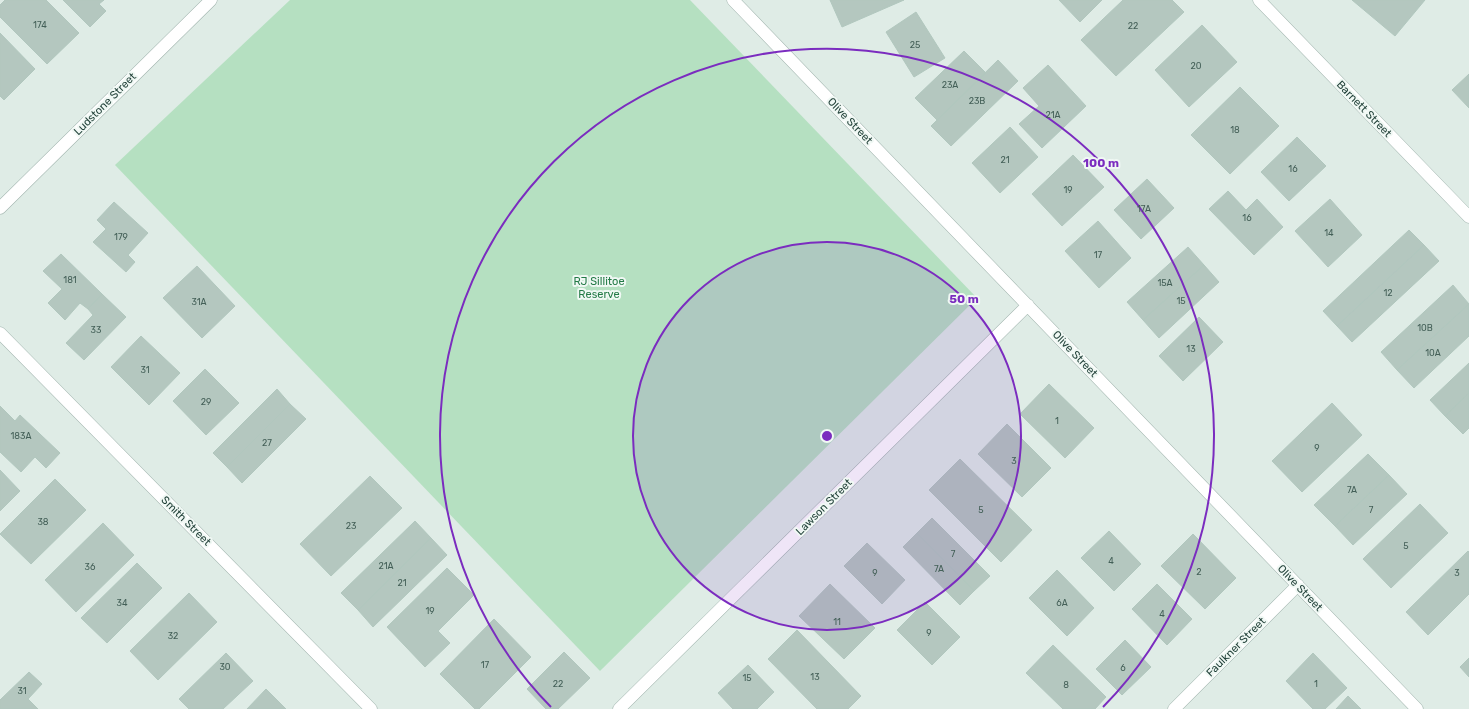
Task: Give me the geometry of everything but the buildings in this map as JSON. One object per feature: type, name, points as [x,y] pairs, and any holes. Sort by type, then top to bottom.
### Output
[{"type":"street","name":"Ludstone Street","points":[[0,208],[210,0]]},
{"type":"street","name":"Olive Street","points":[[733,0],[1417,709]]},
{"type":"street","name":"Barnett Street","points":[[1259,0],[1469,217]]},
{"type":"street","name":"Lawson Street","points":[[619,709],[1028,305]]},
{"type":"street","name":"Smith Street","points":[[0,333],[371,709]]},
{"type":"street","name":"Faulkner Street","points":[[1174,709],[1298,585]]},
{"type":"green space","name":"RJ Sillitoe Reserve","points":[[290,0],[690,0],[977,298],[600,671],[115,165]]}]
